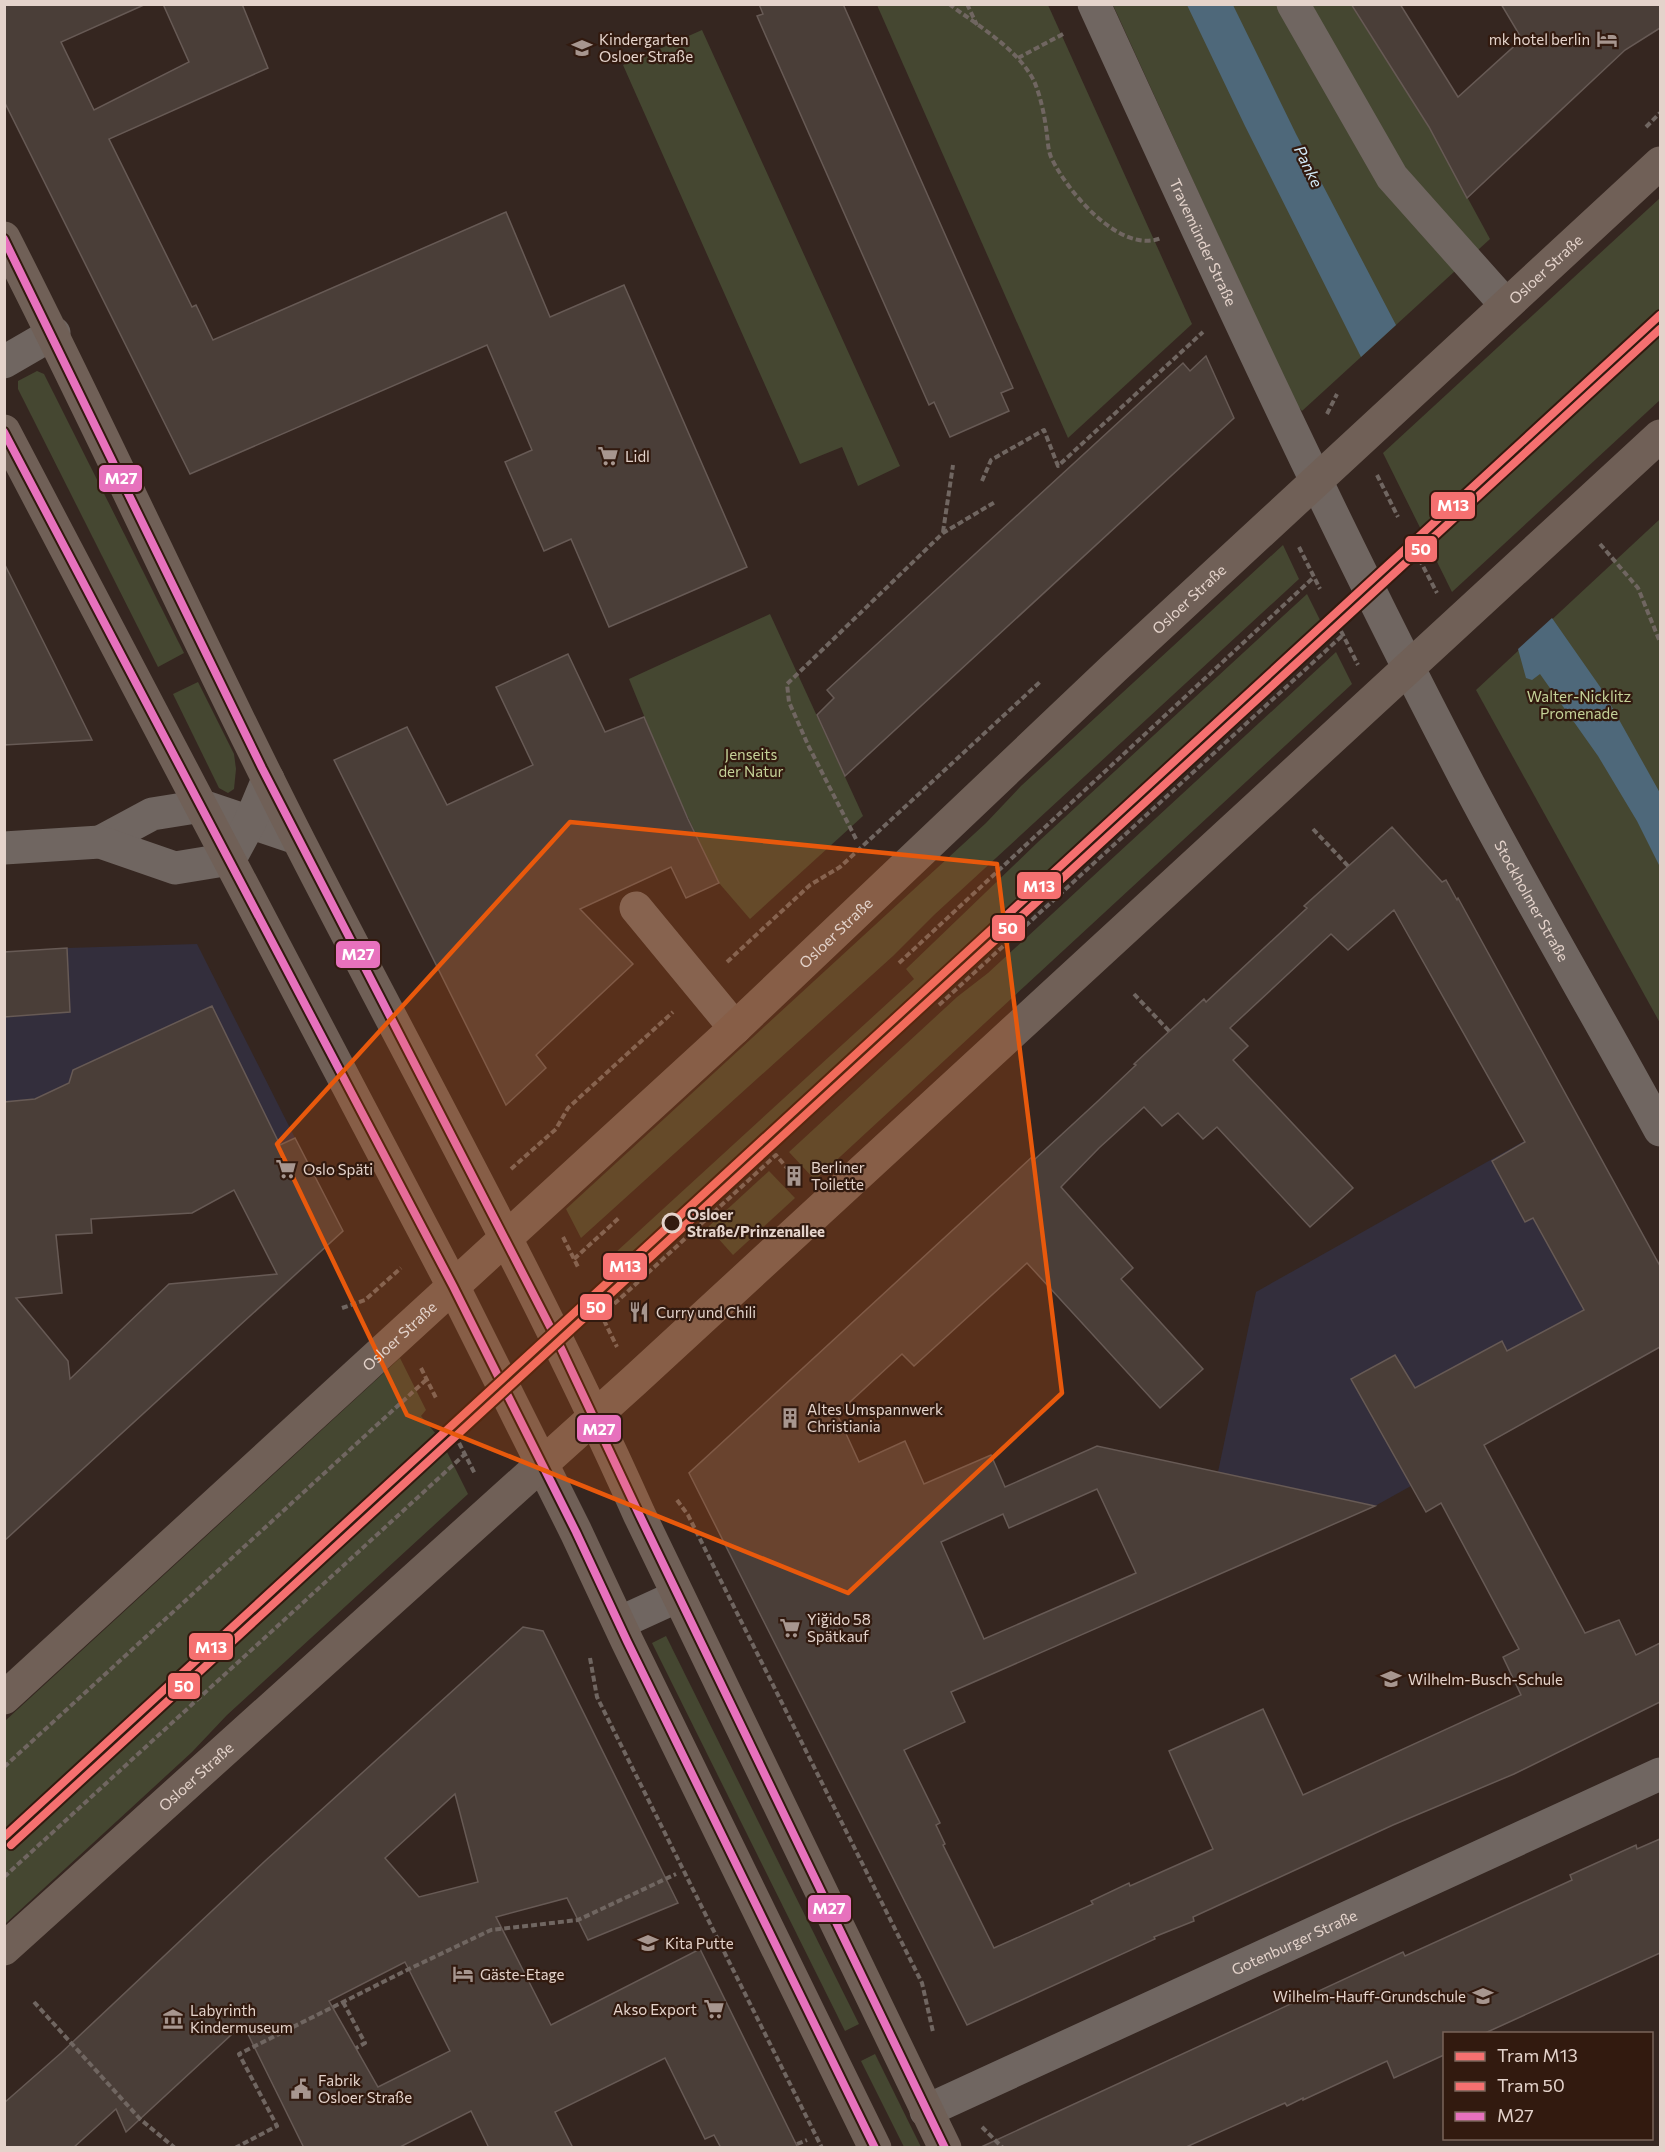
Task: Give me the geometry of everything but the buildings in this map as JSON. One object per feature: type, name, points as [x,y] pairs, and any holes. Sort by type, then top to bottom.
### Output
[{"type":"main road","name":"Osloer Straße","points":[[4,1698],[735,1028],[1005,770],[1315,480],[1660,163]]},
{"type":"main road","points":[[4,238],[54,333],[297,838],[506,1239],[595,1416],[678,1596],[945,2148]]},
{"type":"main road","points":[[4,431],[453,1286],[543,1464],[618,1623],[875,2148]]},
{"type":"main road","name":"Osloer Straße","points":[[4,1949],[543,1464],[1660,436]]},
{"type":"street","name":"Travemünder Straße","points":[[1094,4],[1265,376],[1409,668]]},
{"type":"street","points":[[1293,4],[1392,177],[1506,305]]},
{"type":"street","points":[[4,362],[54,333]]},
{"type":"street","name":"Stockholmer Straße","points":[[1409,668],[1460,768],[1660,1130]]},
{"type":"street","points":[[4,848],[100,842],[175,868],[230,859],[250,822],[268,779]]},
{"type":"street","points":[[100,842],[152,814],[202,806],[297,838]]},
{"type":"street","points":[[636,908],[735,1028]]},
{"type":"street","points":[[618,1623],[678,1596]]},
{"type":"street","name":"Gotenburger Straße","points":[[926,2110],[1660,1774]]},
{"type":"path","points":[[949,4],[1018,58],[1034,82],[1045,119],[1050,155],[1069,189],[1098,218],[1129,237],[1150,243],[1165,236]]},
{"type":"path","points":[[967,4],[978,26]]},
{"type":"path","points":[[1018,58],[1072,30]]},
{"type":"path","points":[[982,481],[990,460],[1044,430],[1058,466],[1207,328]]},
{"type":"path","points":[[1323,422],[1337,394]]},
{"type":"path","points":[[943,533],[953,465]]},
{"type":"path","points":[[1377,474],[1398,517]]},
{"type":"path","points":[[856,839],[803,734],[789,702],[787,684],[943,533],[995,502]]},
{"type":"path","points":[[1600,544],[1638,588],[1660,642]]},
{"type":"path","points":[[1298,546],[1320,589]]},
{"type":"path","points":[[1415,551],[1441,602]]},
{"type":"path","points":[[899,963],[1314,577]]},
{"type":"path","points":[[1337,623],[1363,674]]},
{"type":"path","points":[[939,1005],[1343,635]]},
{"type":"path","points":[[533,1150],[556,1129],[568,1108],[700,986],[810,885],[840,867],[1045,678]]},
{"type":"path","points":[[1313,829],[1348,866]]},
{"type":"path","points":[[1134,994],[1169,1031]]},
{"type":"path","points":[[602,1316],[776,1155],[787,1167]]},
{"type":"path","points":[[574,1259],[620,1217]]},
{"type":"path","points":[[560,1230],[579,1269]]},
{"type":"path","points":[[342,1308],[365,1300]]},
{"type":"path","points":[[596,1304],[619,1351]]},
{"type":"path","points":[[416,1359],[438,1400]]},
{"type":"path","points":[[4,1767],[427,1379]]},
{"type":"path","points":[[455,1435],[479,1481]]},
{"type":"path","points":[[4,1877],[465,1454]]},
{"type":"path","points":[[671,1493],[688,1515],[922,1983],[934,2036]]},
{"type":"path","points":[[590,1655],[597,1697],[822,2148]]},
{"type":"path","points":[[235,2148],[277,2126],[239,2054],[491,1930],[578,1920],[676,1874]]},
{"type":"path","points":[[34,2002],[140,2119],[175,2148]]},
{"type":"path","points":[[343,2002],[365,2043],[356,2048]]},
{"type":"path","points":[[963,2093],[979,2123],[1003,2148]]},
{"type":"path","points":[[797,2144],[807,2140]]},
{"type":"highlighted area","points":[[570,822],[997,864],[1062,1393],[848,1593],[407,1415],[277,1144]]},
{"type":"shaded area","points":[[197,944],[295,1138],[240,1164],[5,1186],[5,1017],[67,948]]},
{"type":"shaded area","points":[[1574,1113],[1660,1266],[1660,1347],[1375,1506],[1218,1472],[1256,1292]]},
{"type":"green space","points":[[877,5],[1048,5],[1192,324],[1068,438]]},
{"type":"green space","points":[[1113,5],[1351,5],[1428,125],[1490,239],[1302,411],[1293,400]]},
{"type":"green space","points":[[702,30],[900,466],[858,486],[842,447],[800,464],[623,65]]},
{"type":"green space","points":[[1660,198],[1660,400],[1452,592],[1383,453]]},
{"type":"green space","points":[[37,371],[44,374],[184,653],[158,667],[18,389],[18,381]]},
{"type":"green space","name":"Walter-Nicklitz Promenade","points":[[1660,519],[1660,1023],[1476,690]]},
{"type":"green space","points":[[1283,545],[1299,579],[934,915],[893,956],[581,1238],[566,1209],[986,823],[1021,786]]},
{"type":"green space","points":[[1307,594],[1328,636],[933,999],[922,987],[624,1261],[615,1253],[914,979],[906,969],[1038,842]]},
{"type":"green space","name":"Jenseits der Natur","points":[[770,614],[863,816],[750,919],[719,883],[670,779],[629,679]]},
{"type":"green space","points":[[1336,652],[1352,684],[815,1180],[789,1152],[957,997],[988,973]]},
{"type":"green space","points":[[198,682],[234,754],[236,769],[234,789],[228,793],[219,788],[173,694]]},
{"type":"green space","points":[[769,1171],[795,1198],[733,1255],[708,1227]]},
{"type":"green space","points":[[400,1358],[426,1410],[421,1416],[436,1434],[427,1443],[435,1453],[444,1446],[468,1494],[227,1715],[192,1752],[5,1924],[5,1721]]},
{"type":"green space","points":[[666,1636],[859,2024],[845,2031],[652,1643]]},
{"type":"green space","points":[[875,2054],[921,2147],[904,2147],[861,2061]]},
{"type":"water","name":"Panke","points":[[1187,5],[1233,5],[1296,134],[1396,325],[1361,357],[1245,126]]},
{"type":"water","points":[[1552,618],[1603,691],[1660,793],[1660,867],[1637,821],[1598,756],[1540,674],[1532,680],[1526,678],[1518,649]]},
{"type":"tram line","name":"M13","points":[[4,1837],[1660,315]]},
{"type":"tram line","name":"50","points":[[11,1845],[1660,329]]},
{"type":"transit line","name":"M27","points":[[4,239],[262,768],[559,1344],[945,2148]]},
{"type":"transit line","name":"M27","points":[[4,432],[453,1286],[576,1532],[875,2148]]},
{"type":"place","name":"mk hotel berlin","points":[[1607,39]]},
{"type":"place","name":"Kindergarten Osloer Straße","points":[[582,48]]},
{"type":"place","name":"Lidl","points":[[608,456]]},
{"type":"place","name":"Oslo Späti","points":[[286,1169]]},
{"type":"place","name":"Berliner Toilette","points":[[794,1176]]},
{"type":"place","name":"Osloer Straße/Prinzenallee","points":[[672,1223]]},
{"type":"place","name":"Curry und Chili","points":[[639,1312]]},
{"type":"place","name":"Altes Umspannwerk Christiania","points":[[790,1418]]},
{"type":"place","name":"Yiğido 58 Spätkauf","points":[[790,1628]]},
{"type":"place","name":"Wilhelm-Busch-Schule","points":[[1391,1679]]},
{"type":"place","name":"Kita Putte","points":[[648,1943]]},
{"type":"place","name":"Gäste-Etage","points":[[463,1974]]},
{"type":"place","name":"Wilhelm-Hauff-Grundschule","points":[[1483,1996]]},
{"type":"place","name":"Akso Export","points":[[714,2009]]},
{"type":"place","name":"Labyrinth Kindermuseum","points":[[173,2019]]},
{"type":"place","name":"Fabrik Osloer Straße","points":[[301,2089]]}]
